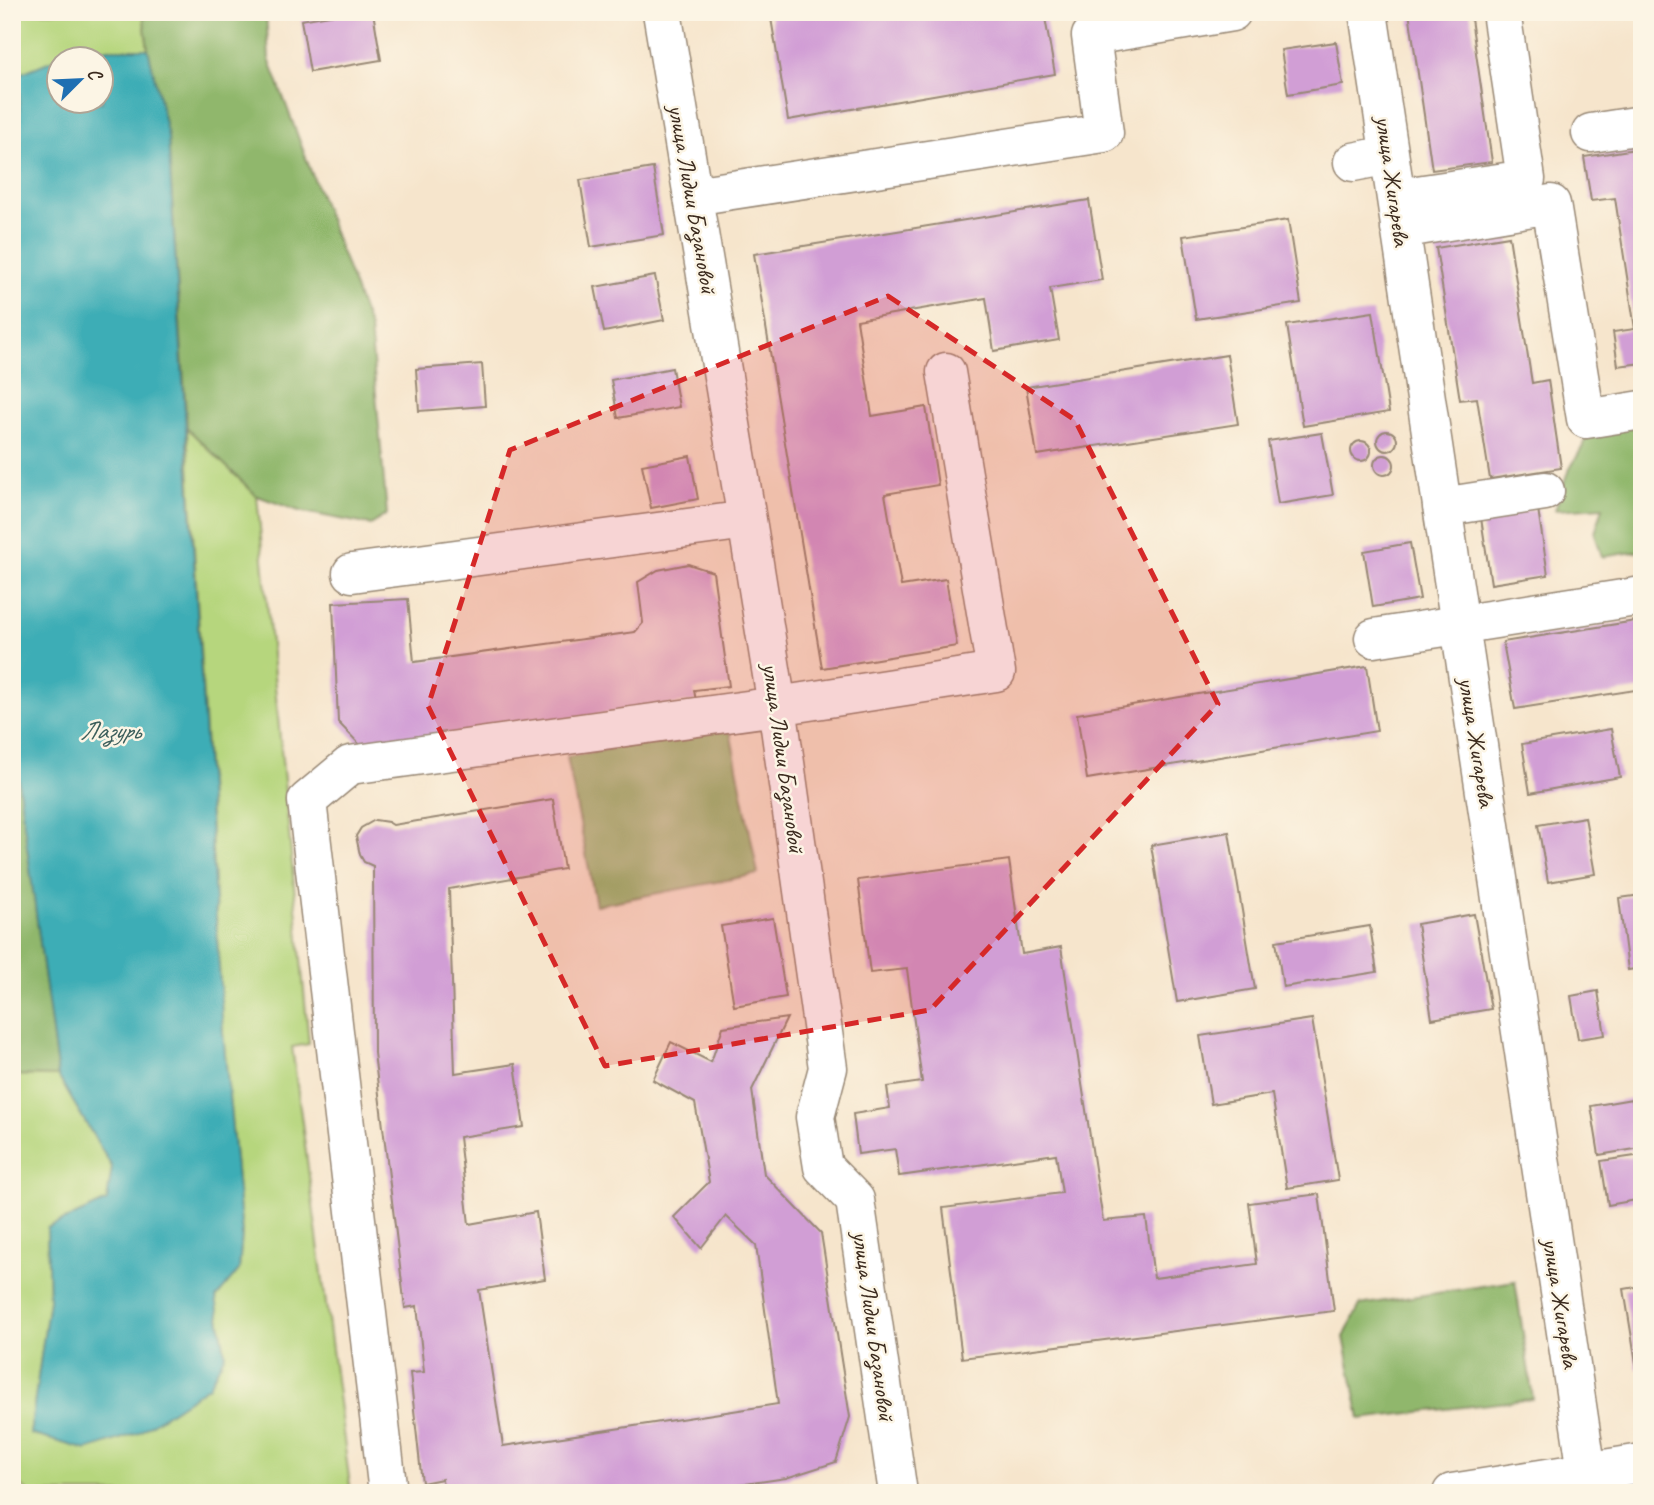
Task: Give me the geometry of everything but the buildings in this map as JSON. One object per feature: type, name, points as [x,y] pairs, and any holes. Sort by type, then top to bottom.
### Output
[{"type":"street","name":"улица Лидии Базановой","points":[[662,12],[777,706],[828,1068],[815,1117],[823,1167],[855,1200],[898,1493]]},
{"type":"street","points":[[693,196],[1104,133],[1089,24],[1232,12]]},
{"type":"street","name":"улица Жигарева","points":[[1368,12],[1371,158],[1398,213],[1587,1472]]},
{"type":"street","points":[[1398,213],[1526,179],[1501,12]]},
{"type":"street","points":[[1591,133],[1642,125]]},
{"type":"street","points":[[1398,213],[1551,204],[1586,419],[1642,410]]},
{"type":"street","points":[[388,1493],[307,801],[350,765],[777,706],[996,672],[946,372]]},
{"type":"street","points":[[1441,506],[1545,491]]},
{"type":"street","points":[[352,573],[747,520]]},
{"type":"street","points":[[1374,638],[1642,596]]},
{"type":"street","points":[[1452,1493],[1541,1486],[1587,1472],[1642,1463]]},
{"type":"highlighted area","points":[[888,296],[1075,420],[1218,704],[930,1010],[605,1066],[428,706],[510,450]]},
{"type":"green space","points":[[12,12],[143,12],[148,49],[46,46],[46,63],[19,75],[20,158],[12,196]]},
{"type":"green space","points":[[143,12],[266,12],[269,59],[370,329],[387,514],[371,525],[299,511],[257,496],[187,428],[168,137],[148,49]]},
{"type":"green space","points":[[1630,426],[1642,433],[1642,551],[1602,557],[1595,533],[1603,507],[1555,510],[1567,474],[1591,432]]},
{"type":"green space","points":[[187,428],[257,496],[309,1044],[292,1047],[351,1493],[30,1493],[12,1480],[12,1075],[58,1076],[112,1167],[108,1201],[47,1228],[49,1300],[30,1434],[225,1354],[216,1298],[239,1269],[242,1233],[223,1033]]},
{"type":"green space","points":[[12,674],[19,787],[58,1076],[12,1075]]},
{"type":"green space","points":[[729,726],[758,874],[596,905],[567,757]]},
{"type":"green space","points":[[1515,1281],[1533,1399],[1360,1419],[1344,1337],[1360,1305]]},
{"type":"water","name":"Лазурь","points":[[116,49],[148,49],[168,137],[223,1033],[242,1233],[239,1270],[216,1298],[225,1354],[209,1386],[138,1433],[87,1450],[30,1434],[49,1300],[47,1228],[107,1201],[112,1167],[58,1076],[19,787],[12,674],[12,196],[20,158],[19,74],[46,63],[46,116],[116,116]]}]
